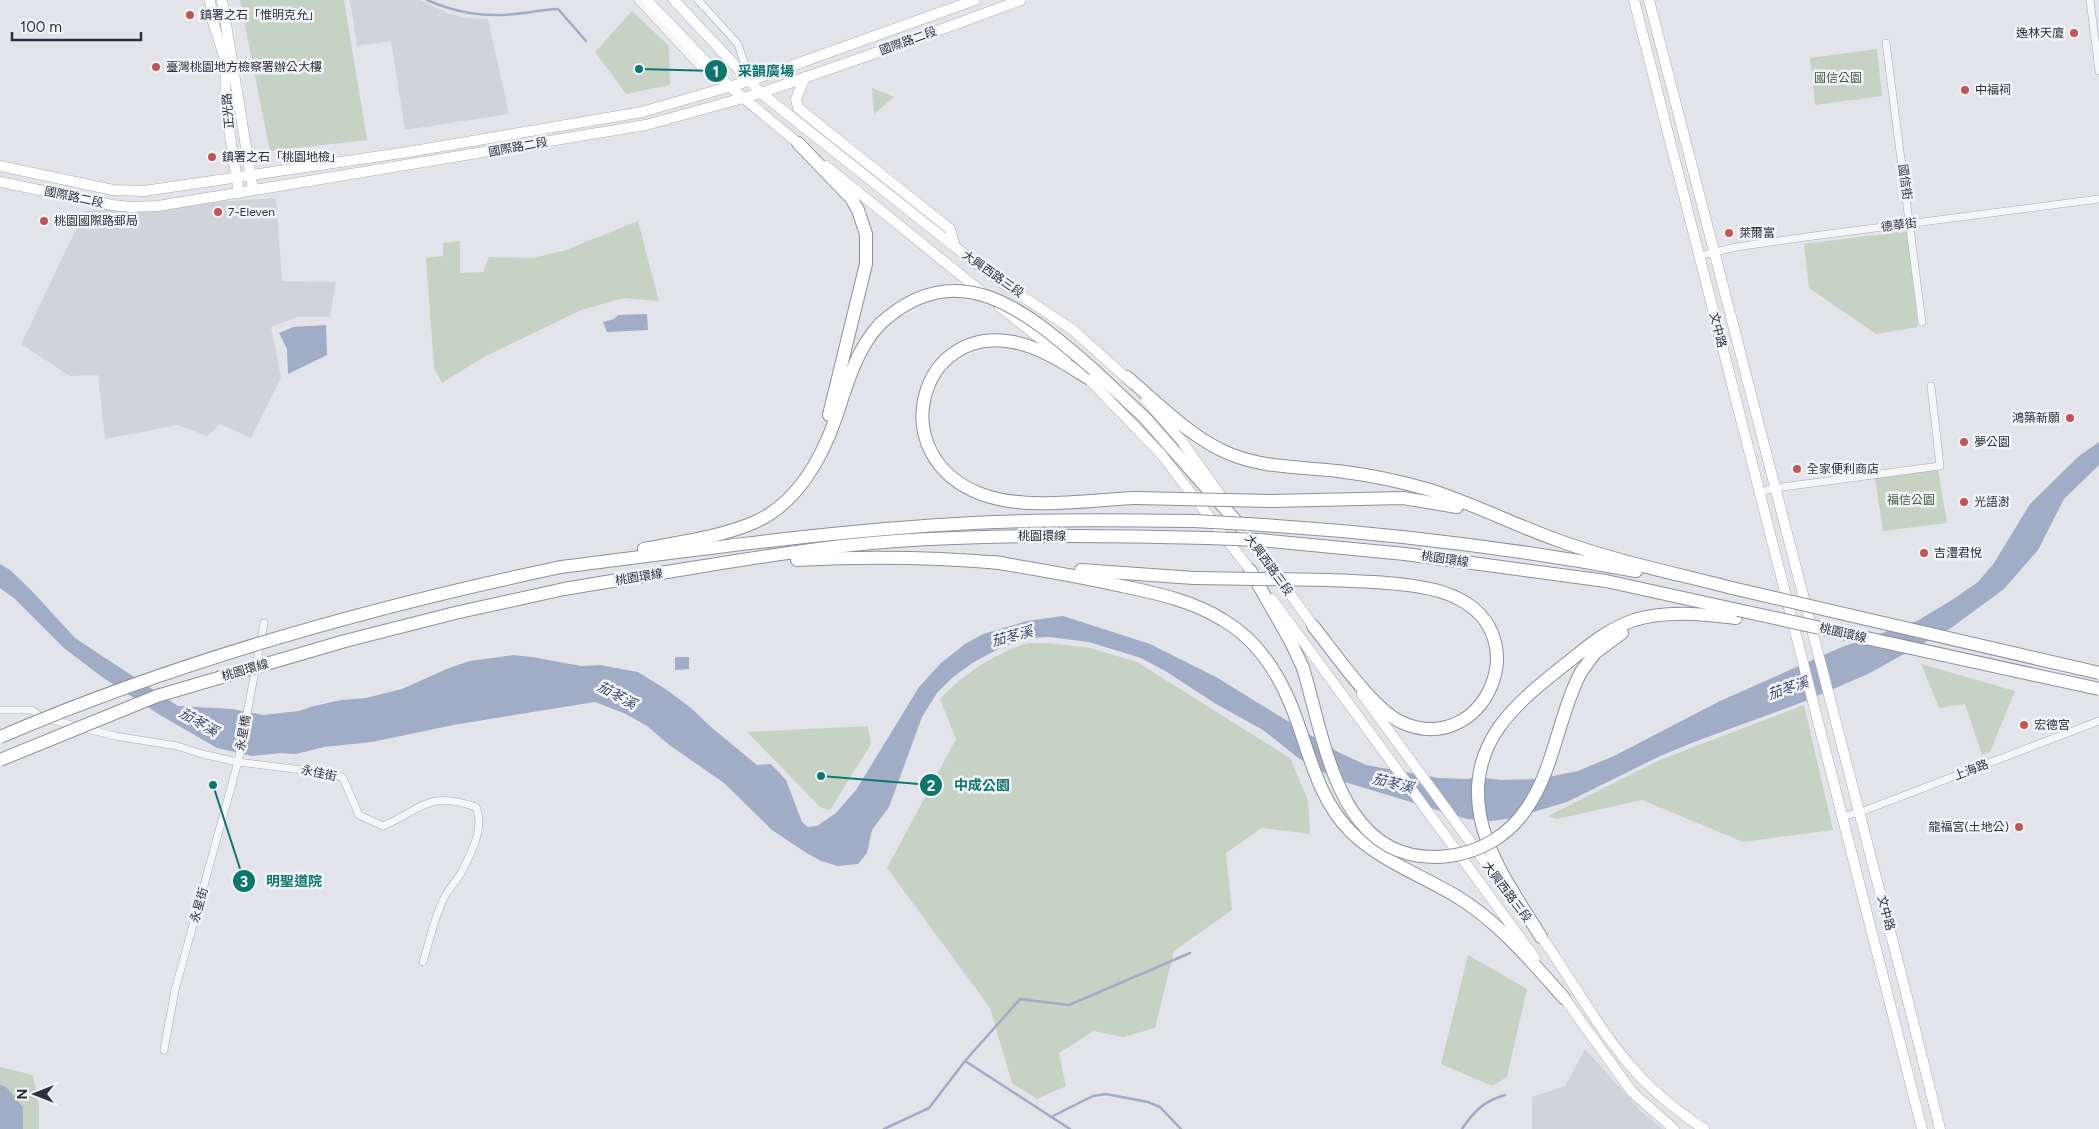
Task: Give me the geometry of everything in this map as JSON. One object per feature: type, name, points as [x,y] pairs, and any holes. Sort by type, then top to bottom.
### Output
[{"type":"highway","points":[[798,142],[851,198],[862,222],[867,247],[862,281],[827,421],[820,445],[804,480]]},
{"type":"highway","points":[[645,553],[756,522],[773,511],[804,480],[823,451],[859,353],[870,335],[891,314],[918,298],[946,292],[971,292],[990,297],[1022,313],[1055,336],[1091,374],[1145,418],[1247,529]]},
{"type":"highway","points":[[1091,374],[1033,347],[1013,342],[996,340],[963,348],[948,358],[938,369],[928,386],[923,403],[922,416],[926,442],[934,458],[954,479],[981,494],[997,498],[1043,502],[1135,498],[1271,502],[1410,498],[1443,504],[1522,526]]},
{"type":"highway","points":[[1127,377],[1199,437],[1230,453],[1266,464],[1373,476],[1404,483],[1468,503],[1522,526],[1588,550],[1732,588]]},
{"type":"highway","name":"桃園環線","points":[[0,737],[163,675],[344,618],[453,590],[561,567],[645,553],[817,536],[994,522],[1194,521],[1247,529],[1342,530],[1430,539],[1607,566],[1732,588],[2099,673]]},
{"type":"highway","name":"桃園環線","points":[[0,760],[157,696],[317,649],[455,613],[564,589],[819,549],[876,543],[996,536],[1124,535],[1260,540],[1405,554],[1606,581],[1737,614],[1801,624],[2099,689]]},
{"type":"highway","points":[[720,564],[862,556],[947,559],[1194,578],[1330,580],[1427,589],[1457,598],[1466,603],[1485,622],[1494,641],[1498,666],[1492,686],[1480,706],[1459,722],[1436,728],[1415,727],[1394,718],[1371,698],[1313,626]]},
{"type":"highway","points":[[993,562],[1070,574],[1136,589],[1187,603],[1224,620],[1251,642],[1262,654],[1284,689],[1319,784],[1341,821],[1377,852],[1456,896],[1494,924],[1564,998]]},
{"type":"highway","points":[[1250,570],[1291,642],[1303,668],[1332,769],[1348,806],[1368,830],[1394,848],[1422,856],[1439,857],[1466,852],[1484,846],[1498,838],[1518,820],[1538,791],[1568,698],[1580,672],[1595,653],[1616,637],[1644,622],[1671,615]]},
{"type":"highway","points":[[1541,937],[1496,861],[1480,816],[1479,784],[1484,760],[1493,738],[1511,711],[1540,684],[1600,637],[1635,620],[1671,615],[1737,614]]},
{"type":"street","name":"正光路","points":[[210,0],[213,22],[226,62],[225,104],[239,193]]},
{"type":"street","name":"正光路","points":[[222,0],[253,190]]},
{"type":"street","name":"大興西路三段","points":[[638,0],[702,68],[729,86]]},
{"type":"street","name":"大興西路三段","points":[[647,0],[729,86],[743,98],[1091,374],[1160,454],[1250,570],[1632,1092],[1674,1129]]},
{"type":"street","name":"大興西路三段","points":[[674,0],[761,93],[955,247],[1004,284],[1073,330],[1127,377],[1181,440],[1247,529],[1405,755],[1541,937],[1628,1064],[1648,1085],[1704,1129]]},
{"type":"street","name":"大興西路三段","points":[[698,0],[738,44],[750,81]]},
{"type":"street","name":"國際路二段","points":[[0,166],[113,190],[128,192],[156,190],[642,112],[750,81],[975,0]]},
{"type":"street","name":"國際路二段","points":[[0,182],[112,205],[131,207],[158,206],[646,125],[761,93],[918,38],[1000,3],[1021,0]]},
{"type":"street","name":"文中路","points":[[1634,0],[1759,492],[1815,703],[1842,817],[1922,1129]]},
{"type":"street","name":"文中路","points":[[1649,0],[1940,1129]]},
{"type":"street","points":[[2090,0],[2099,71]]},
{"type":"street","name":"國信街","points":[[1886,43],[1911,224],[1922,322]]},
{"type":"street","points":[[805,77],[796,99],[798,108],[950,229],[955,247]]},
{"type":"street","points":[[489,138],[491,152]]},
{"type":"street","name":"德華街","points":[[1700,256],[1821,235],[2099,199]]},
{"type":"street","points":[[1759,492],[1775,488],[1940,466],[1931,386]]},
{"type":"street","name":"永星橋","points":[[238,762],[264,623]]},
{"type":"street","points":[[1809,680],[1824,675]]},
{"type":"street","name":"永佳街","points":[[0,710],[32,710],[41,717],[115,736],[176,746],[238,762],[334,774],[343,778],[359,815],[383,826],[426,802],[451,801],[476,807],[480,816],[480,822],[474,843],[461,873],[444,896],[436,916],[423,962]]},
{"type":"street","name":"上海路","points":[[1842,817],[2099,721]]},
{"type":"street","name":"永星街","points":[[164,1050],[175,990],[238,762]]},
{"type":"shaded area","points":[[350,0],[420,0],[449,14],[467,18],[488,19],[509,114],[405,130],[391,41],[357,46]]},
{"type":"shaded area","points":[[276,198],[282,281],[336,282],[330,317],[298,317],[271,327],[281,378],[251,438],[220,424],[207,436],[178,425],[105,439],[98,375],[70,376],[21,344],[85,211]]},
{"type":"shaded area","points":[[1585,1049],[1640,1110],[1663,1129],[1532,1129],[1532,1097],[1565,1086]]},
{"type":"green space","points":[[240,0],[344,0],[367,140],[270,151]]},
{"type":"green space","points":[[632,11],[669,46],[670,85],[626,94],[595,52]]},
{"type":"green space","name":"國信公園","points":[[1877,49],[1882,96],[1815,105],[1810,58]]},
{"type":"green space","points":[[872,88],[894,97],[874,114]]},
{"type":"green space","points":[[638,221],[659,301],[624,298],[581,310],[482,358],[442,383],[434,368],[426,258],[443,256],[443,243],[460,241],[460,273],[483,272],[489,257],[533,258],[566,250]]},
{"type":"green space","points":[[1907,231],[1918,327],[1876,334],[1809,288],[1804,244]]},
{"type":"green space","name":"福信公園","points":[[1938,469],[1947,523],[1883,531],[1875,478]]},
{"type":"green space","points":[[1027,643],[1048,643],[1091,648],[1137,662],[1290,758],[1308,800],[1310,834],[1262,828],[1226,853],[1232,910],[1174,951],[1155,1028],[1123,1037],[1094,1031],[1059,1053],[1066,1086],[1037,1099],[1012,1083],[990,1008],[887,868],[956,739],[940,699],[960,680],[980,665],[1002,653]]},
{"type":"green space","points":[[1921,664],[2015,691],[1990,752],[1982,755],[1965,704],[1939,708]]},
{"type":"green space","points":[[1804,705],[1833,830],[1743,842],[1642,800],[1557,819],[1548,816],[1662,759]]},
{"type":"green space","points":[[868,726],[871,744],[830,810],[821,808],[747,732]]},
{"type":"green space","points":[[1468,955],[1527,989],[1507,1077],[1492,1086],[1441,1064]]},
{"type":"green space","points":[[0,1067],[33,1075],[39,1105],[39,1129],[0,1129]]},
{"type":"water","points":[[647,314],[648,330],[607,332],[603,322],[614,319],[618,315]]},
{"type":"water","points":[[326,325],[327,355],[288,374],[287,349],[279,333],[293,327]]},
{"type":"water","name":"茄苳溪","points":[[2099,442],[2099,465],[2064,499],[2038,550],[2004,589],[1951,628],[1868,674],[1803,702],[1658,757],[1567,802],[1513,818],[1491,821],[1467,819],[1345,782],[1316,769],[1297,757],[1263,730],[1141,658],[1089,642],[1050,637],[1027,638],[1002,647],[974,662],[953,677],[937,693],[922,717],[889,807],[872,830],[867,853],[858,864],[838,866],[821,861],[772,830],[724,783],[668,744],[647,726],[626,714],[595,702],[453,725],[372,742],[324,747],[296,754],[281,753],[252,756],[217,748],[160,715],[102,677],[64,648],[15,599],[0,588],[0,564],[10,570],[31,590],[75,638],[178,706],[232,709],[263,715],[299,711],[341,700],[366,698],[402,689],[449,668],[470,661],[513,655],[581,666],[600,665],[638,672],[691,708],[757,765],[771,764],[786,780],[802,822],[808,827],[817,826],[836,813],[856,790],[919,687],[941,663],[965,644],[983,634],[1027,621],[1063,616],[1150,644],[1216,677],[1338,752],[1366,765],[1439,778],[1538,779],[1578,771],[1614,756],[1720,701],[1842,647],[1917,621],[1952,600],[1978,582],[1994,563],[2030,504],[2079,456]]},
{"type":"water","points":[[675,657],[689,657],[689,669],[675,670]]},
{"type":"water","points":[[0,1085],[6,1087],[23,1107],[23,1129],[0,1129]]},
{"type":"waterway","points":[[427,0],[459,11],[492,15],[558,9],[586,41]]},
{"type":"waterway","points":[[965,1061],[1020,999],[1069,1005],[1190,953]]},
{"type":"waterway","points":[[884,1129],[929,1108],[965,1061],[1070,1129]]},
{"type":"waterway","points":[[1051,1117],[1093,1096],[1106,1094],[1148,1102],[1160,1107],[1181,1129]]},
{"type":"waterway","points":[[1462,1129],[1480,1107],[1491,1100],[1505,1095]]},
{"type":"place","name":"鎮署之石「惟明克允」","points":[[190,15]]},
{"type":"place","name":"逸林天廈","points":[[2074,33]]},
{"type":"place","name":"臺灣桃園地方檢察署辦公大樓","points":[[156,67]]},
{"type":"place","name":"采韻廣場","points":[[639,69]]},
{"type":"place","name":"中福祠","points":[[1965,90]]},
{"type":"place","name":"鎮署之石「桃園地檢」","points":[[212,157]]},
{"type":"place","name":"7-Eleven","points":[[218,212]]},
{"type":"place","name":"桃園國際路郵局","points":[[44,221]]},
{"type":"place","name":"萊爾富","points":[[1729,233]]},
{"type":"place","name":"鴻築新願","points":[[2070,418]]},
{"type":"place","name":"夢公園","points":[[1964,442]]},
{"type":"place","name":"全家便利商店","points":[[1797,469]]},
{"type":"place","name":"光語澍","points":[[1964,502]]},
{"type":"place","name":"吉澧君悅","points":[[1924,553]]},
{"type":"place","name":"宏德宮","points":[[2024,725]]},
{"type":"place","name":"中成公園","points":[[821,776]]},
{"type":"place","name":"明聖道院","points":[[213,785]]},
{"type":"place","name":"龍福宮(土地公)","points":[[2019,827]]}]
